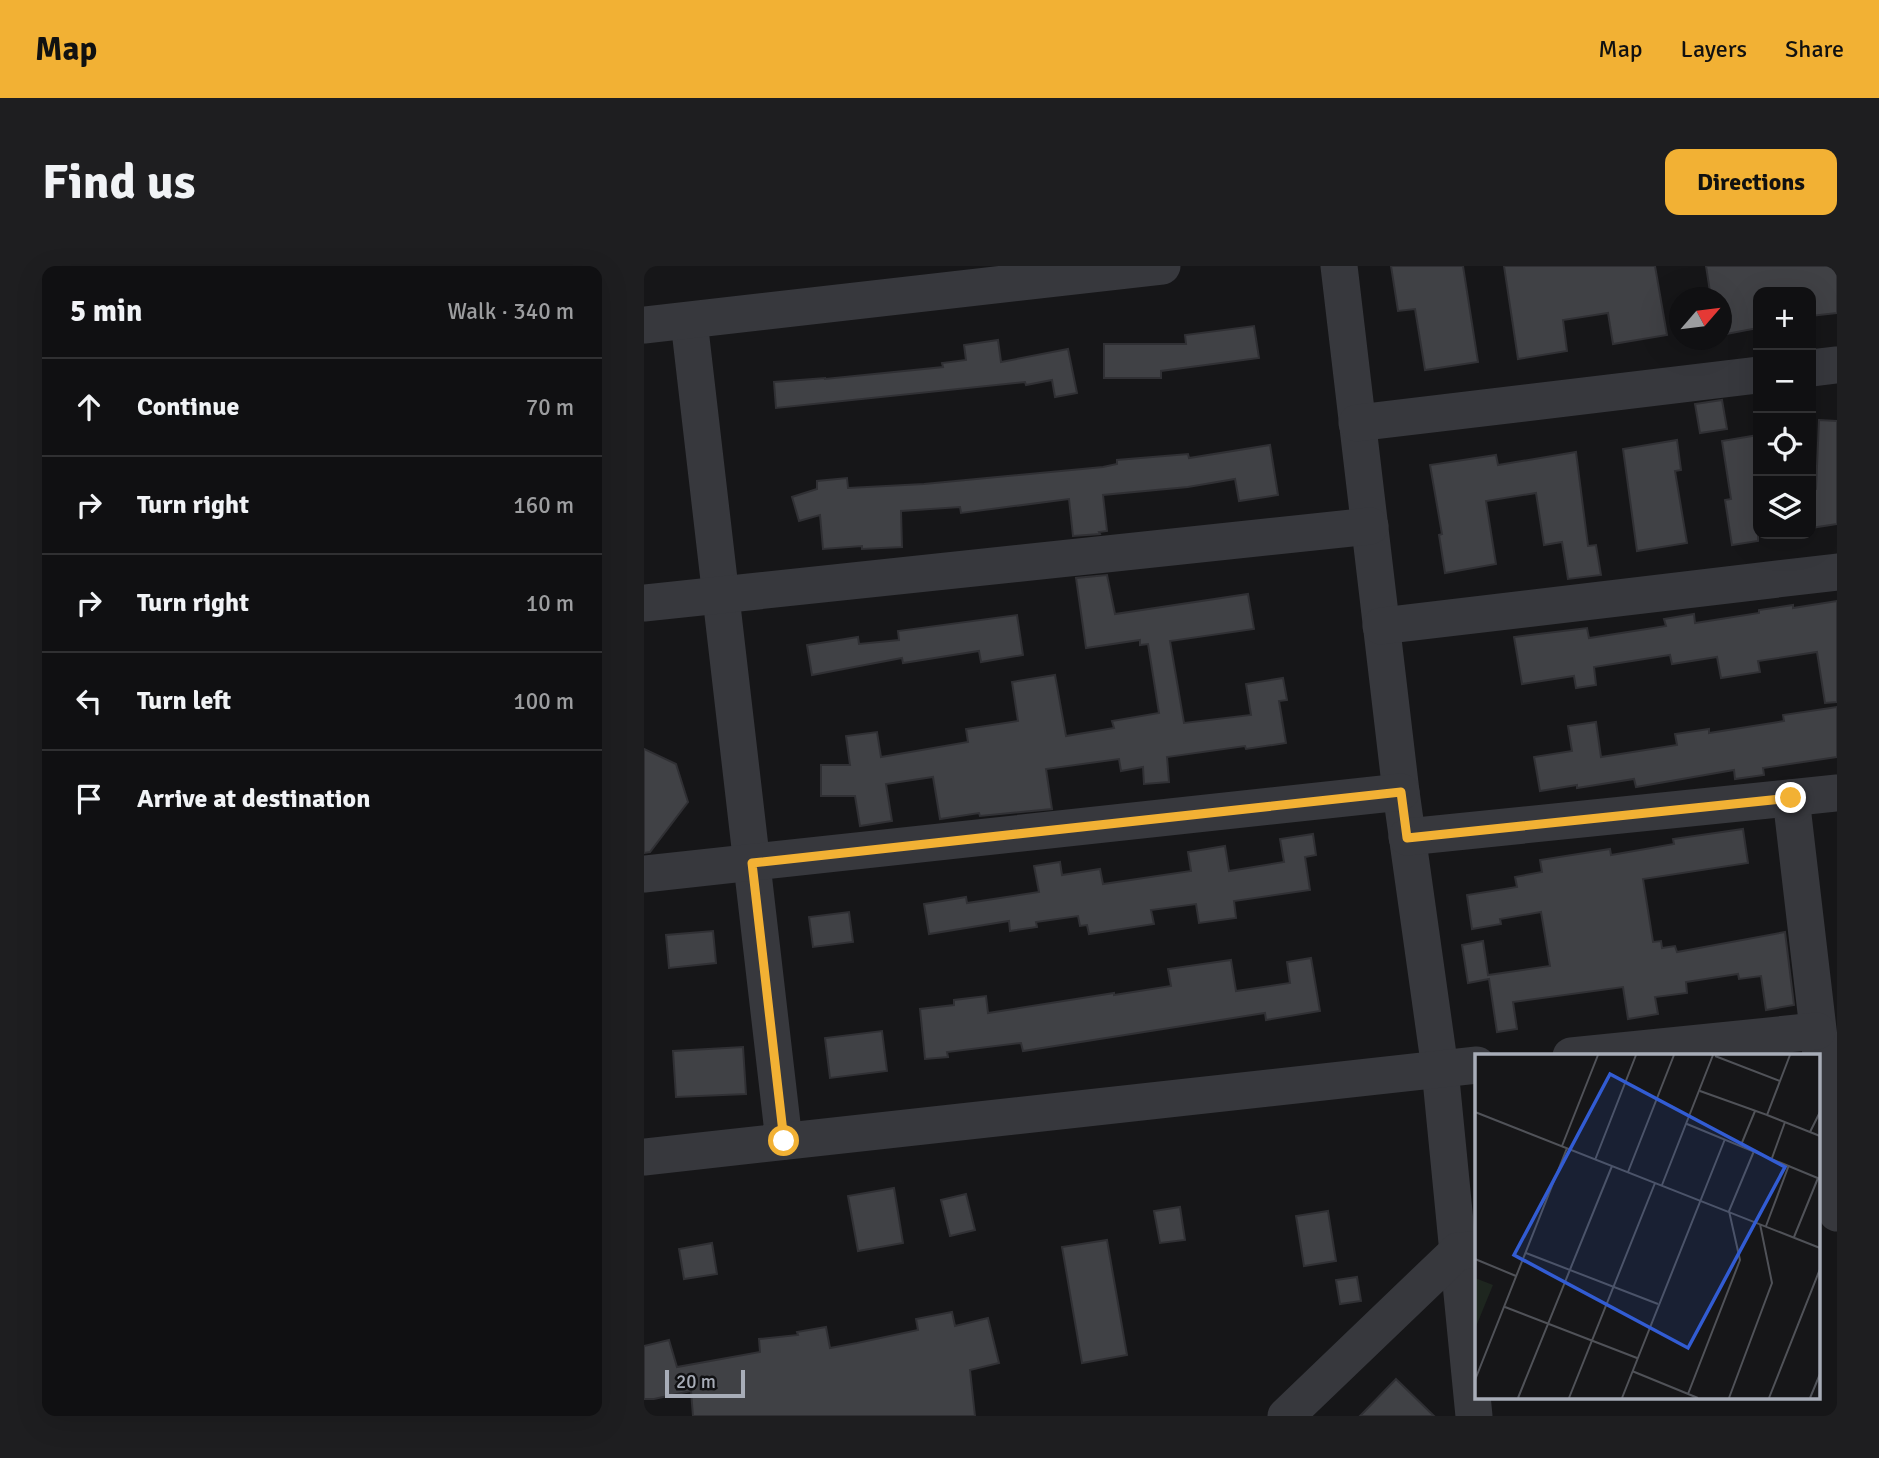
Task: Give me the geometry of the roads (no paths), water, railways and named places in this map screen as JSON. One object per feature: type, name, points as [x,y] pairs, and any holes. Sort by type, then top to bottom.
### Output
[{"type":"street","points":[[644,325],[1162,266]]},
{"type":"street","points":[[1339,266],[1401,792],[1467,1250],[1474,1416]]},
{"type":"street","points":[[689,321],[784,1141]]},
{"type":"street","points":[[1816,367],[1837,365]]},
{"type":"street","points":[[1357,423],[1753,376]]},
{"type":"street","points":[[644,603],[1370,526]]},
{"type":"street","points":[[1381,626],[1837,572]]},
{"type":"street","points":[[644,874],[1401,792]]},
{"type":"street","points":[[1407,838],[1837,793]]},
{"type":"street","points":[[1791,798],[1817,1031],[1833,1131],[1837,1214]]},
{"type":"street","points":[[1581,1054],[1817,1031]]},
{"type":"street","points":[[644,1157],[1475,1065]]},
{"type":"street","points":[[1286,1416],[1467,1250]]}]
